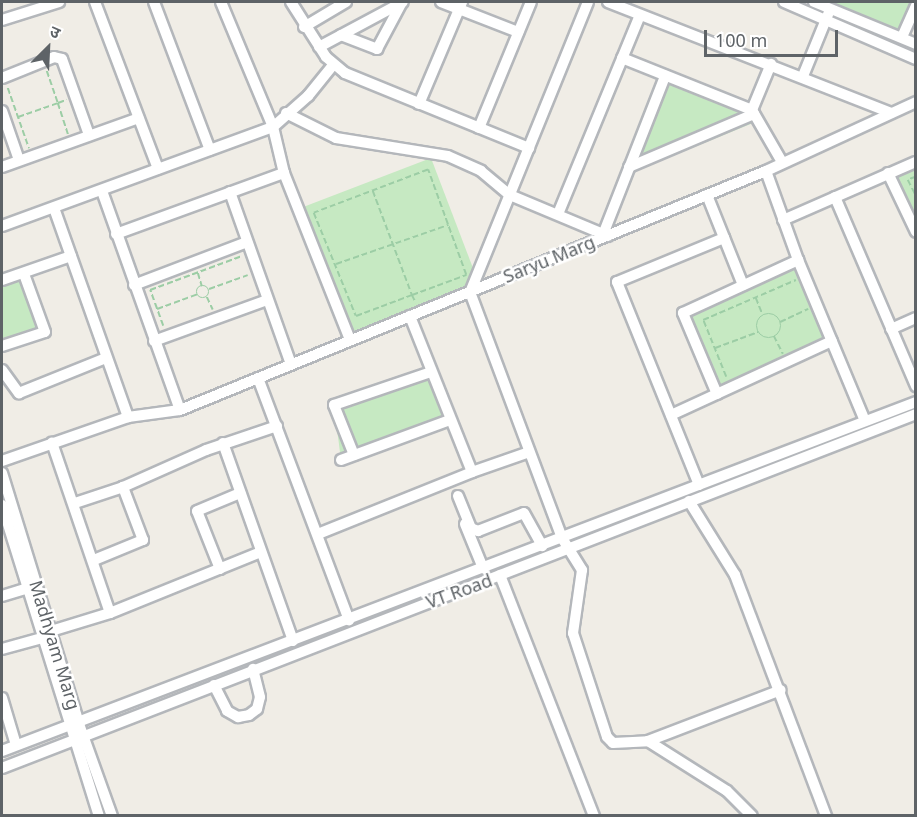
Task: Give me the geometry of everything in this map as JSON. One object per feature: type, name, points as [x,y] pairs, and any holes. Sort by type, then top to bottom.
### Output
[{"type":"street","points":[[2,20],[59,2]]},
{"type":"street","points":[[95,2],[158,169]]},
{"type":"street","points":[[154,2],[210,150]]},
{"type":"street","points":[[221,2],[273,128],[284,173],[350,340]]},
{"type":"street","points":[[291,2],[304,27],[333,65],[419,104],[529,148]]},
{"type":"street","points":[[304,27],[346,2]]},
{"type":"street","points":[[319,47],[402,2]]},
{"type":"street","points":[[341,35],[377,49],[402,2]]},
{"type":"street","points":[[441,2],[460,5],[518,32]]},
{"type":"street","points":[[479,128],[531,2]]},
{"type":"street","points":[[588,2],[470,292],[562,538],[582,570],[573,633],[607,737],[613,743],[648,741],[781,690]]},
{"type":"street","points":[[608,2],[803,76],[891,113]]},
{"type":"street","points":[[784,2],[830,10],[915,44]]},
{"type":"street","points":[[814,2],[915,59]]},
{"type":"street","points":[[419,104],[460,5]]},
{"type":"street","points":[[902,37],[915,6]]},
{"type":"street","points":[[803,76],[830,10]]},
{"type":"street","points":[[558,214],[640,15]]},
{"type":"street","points":[[4,81],[59,57],[88,135]]},
{"type":"street","points":[[622,58],[753,112],[782,162]]},
{"type":"street","points":[[629,167],[753,112],[771,64]]},
{"type":"street","points":[[2,226],[273,128],[286,113],[308,96],[333,65]]},
{"type":"street","points":[[286,113],[336,138],[448,156],[481,171],[510,195],[606,234],[664,76]]},
{"type":"street","name":"Saryu Marg","points":[[2,461],[128,417],[180,410],[606,234],[766,171],[915,102]]},
{"type":"street","points":[[2,111],[19,160]]},
{"type":"street","points":[[2,167],[139,118]]},
{"type":"street","points":[[783,220],[915,162]]},
{"type":"street","points":[[766,171],[798,260],[865,421]]},
{"type":"street","points":[[116,234],[284,173]]},
{"type":"street","points":[[888,173],[915,232]]},
{"type":"street","points":[[102,191],[180,410]]},
{"type":"street","points":[[230,192],[291,364]]},
{"type":"street","points":[[707,195],[743,285]]},
{"type":"street","points":[[835,197],[915,386]]},
{"type":"street","points":[[54,208],[128,417]]},
{"type":"street","points":[[699,485],[617,282],[724,238]]},
{"type":"street","points":[[134,285],[247,243]]},
{"type":"street","points":[[2,280],[71,256]]},
{"type":"street","points":[[717,394],[682,313],[798,260]]},
{"type":"street","points":[[2,346],[45,332],[24,274]]},
{"type":"street","points":[[154,341],[267,300]]},
{"type":"street","points":[[416,314],[431,372],[472,472]]},
{"type":"street","points":[[891,328],[915,318]]},
{"type":"street","points":[[670,415],[832,341]]},
{"type":"street","points":[[2,370],[19,393],[106,358]]},
{"type":"street","points":[[354,456],[334,405],[431,372]]},
{"type":"street","points":[[258,378],[349,620]]},
{"type":"street","name":"VT Road","points":[[2,751],[74,726],[915,402]]},
{"type":"street","name":"VT Road","points":[[5,766],[253,669],[569,550],[915,414]]},
{"type":"street","points":[[341,460],[450,420]]},
{"type":"street","points":[[75,503],[123,487],[223,443],[276,426]]},
{"type":"street","points":[[52,443],[75,503],[110,614]]},
{"type":"street","points":[[223,443],[293,641]]},
{"type":"street","points":[[318,534],[472,472],[529,452]]},
{"type":"street","name":"Madhyam Marg","points":[[2,473],[74,726],[112,816]]},
{"type":"street","points":[[448,482],[483,568]]},
{"type":"street","points":[[94,560],[143,540],[123,487]]},
{"type":"street","points":[[220,569],[197,511],[240,493]]},
{"type":"street","points":[[458,496],[471,528],[478,531],[524,513],[542,546]]},
{"type":"street","points":[[689,501],[735,575],[781,690],[826,816]]},
{"type":"street","name":"Madhyam Marg","points":[[2,505],[5,526],[46,634]]},
{"type":"street","points":[[2,649],[110,614],[261,552]]},
{"type":"street","points":[[500,575],[594,816]]},
{"type":"street","points":[[2,596],[28,588]]},
{"type":"street","points":[[231,665],[236,676]]},
{"type":"street","points":[[214,685],[227,711],[238,717],[249,715],[257,709],[260,697],[253,669]]},
{"type":"street","points":[[2,698],[16,745]]},
{"type":"street","name":"Madhyam Marg","points":[[78,737],[99,816]]},
{"type":"street","points":[[648,741],[727,791],[752,816]]},
{"type":"street","points":[[2,776],[5,766]]},
{"type":"path","points":[[37,74],[47,71],[69,138]]},
{"type":"path","points":[[4,81],[30,152]]},
{"type":"path","points":[[18,117],[75,97]]},
{"type":"path","points":[[428,170],[466,275],[356,316],[314,213],[373,191],[428,170]]},
{"type":"path","points":[[915,177],[908,180],[915,196]]},
{"type":"path","points":[[373,191],[412,295],[416,314]]},
{"type":"path","points":[[335,264],[448,225]]},
{"type":"path","points":[[166,332],[150,290],[244,255],[251,274],[209,289],[202,286]]},
{"type":"path","points":[[198,273],[202,286],[198,294]]},
{"type":"path","points":[[727,380],[703,320],[805,276]]},
{"type":"path","points":[[209,289],[207,297],[214,313]]},
{"type":"path","points":[[157,309],[198,294],[207,297]]},
{"type":"path","points":[[755,297],[763,315]]},
{"type":"path","points":[[784,357],[774,336],[780,322],[817,304]]},
{"type":"path","points":[[763,315],[771,314],[780,322]]},
{"type":"path","points":[[763,315],[757,325],[759,332],[764,337],[774,336]]},
{"type":"path","points":[[714,348],[759,332]]},
{"type":"green space","points":[[814,2],[915,2],[902,37]]},
{"type":"green space","points":[[665,76],[752,110],[758,121],[626,175]]},
{"type":"green space","points":[[431,158],[476,276],[470,292],[350,340],[298,209]]},
{"type":"green space","points":[[915,162],[915,232],[888,173]]},
{"type":"green space","points":[[798,260],[832,341],[715,391],[681,310]]},
{"type":"green space","points":[[24,274],[45,332],[2,346],[2,280]]},
{"type":"green space","points":[[431,372],[450,420],[341,460],[334,406]]}]
